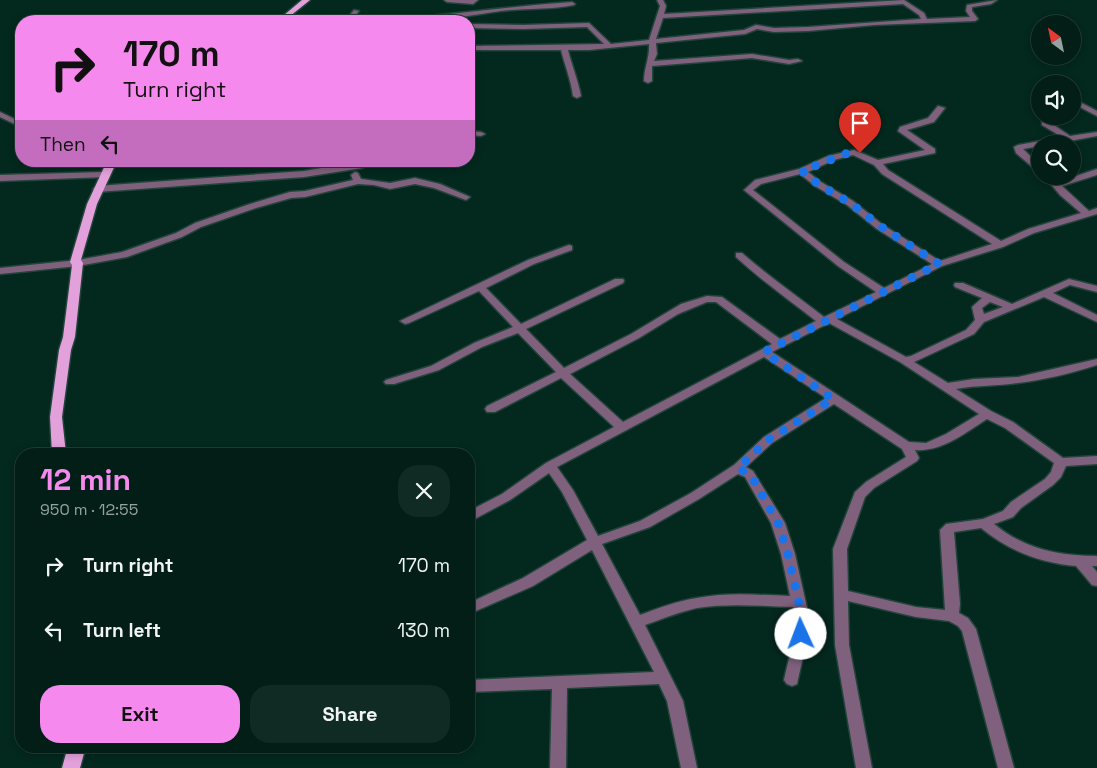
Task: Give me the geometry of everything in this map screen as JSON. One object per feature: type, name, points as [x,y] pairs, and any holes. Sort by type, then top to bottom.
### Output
[{"type":"main road","points":[[287,15],[306,0]]},
{"type":"main road","points":[[59,448],[56,417],[67,344],[76,263],[97,189],[102,175],[108,167]]},
{"type":"main road","points":[[71,768],[76,753]]},
{"type":"street","points":[[447,0],[465,3],[475,0]]},
{"type":"street","points":[[648,81],[649,64],[653,54],[652,42],[663,6],[660,0]]},
{"type":"street","points":[[475,48],[609,46],[745,32],[756,27],[766,27],[774,30],[808,29],[975,19],[969,11],[969,6],[989,3],[994,0]]},
{"type":"street","points":[[661,16],[904,2],[922,14],[925,21]]},
{"type":"street","points":[[466,15],[502,9],[572,4]]},
{"type":"street","points":[[353,15],[356,11]]},
{"type":"street","points":[[475,26],[523,27],[589,24],[609,46]]},
{"type":"street","points":[[564,48],[569,70],[574,77],[577,96]]},
{"type":"street","points":[[649,64],[752,56],[789,62],[798,61]]},
{"type":"street","points":[[0,105],[2,107],[0,110]]},
{"type":"street","points":[[1081,105],[1097,114]]},
{"type":"street","points":[[877,163],[932,151],[902,131],[903,129],[926,123],[941,108]]},
{"type":"street","points":[[0,114],[15,122]]},
{"type":"street","points":[[1048,125],[1063,135]]},
{"type":"street","points":[[475,134],[481,134]]},
{"type":"street","points":[[1081,136],[1097,134]]},
{"type":"street","points":[[1031,145],[1018,147],[1019,151],[1031,161]]},
{"type":"street","points":[[883,292],[841,264],[748,190],[758,182],[790,172],[802,171],[831,158],[854,152],[877,163],[885,172],[933,204],[1000,245]]},
{"type":"street","points":[[97,189],[304,174],[347,167]]},
{"type":"street","points":[[353,167],[352,170],[358,181]]},
{"type":"street","points":[[802,171],[818,184],[850,203],[880,226],[939,264]]},
{"type":"street","points":[[1081,177],[1097,172]]},
{"type":"street","points":[[0,178],[102,175]]},
{"type":"street","points":[[0,271],[76,263],[124,255],[179,235],[198,224],[290,195],[305,194],[358,181],[390,186],[415,181],[432,184],[466,196]]},
{"type":"street","points":[[1056,185],[1091,212]]},
{"type":"street","points":[[475,514],[506,497],[550,466],[779,344],[939,264],[1000,245],[1031,231],[1091,212]]},
{"type":"street","points":[[405,320],[531,262],[569,248]]},
{"type":"street","points":[[739,255],[758,272],[796,299],[816,318],[826,320],[904,360],[987,414],[1009,425],[1061,462],[1097,460]]},
{"type":"street","points":[[390,382],[435,368],[478,345],[520,328],[619,280]]},
{"type":"street","points":[[904,360],[913,359],[970,332],[980,320],[1069,282],[1097,289]]},
{"type":"street","points":[[959,285],[988,299],[1011,307]]},
{"type":"street","points":[[480,287],[562,373],[601,411],[622,428]]},
{"type":"street","points":[[1044,293],[1097,319]]},
{"type":"street","points":[[491,409],[637,335],[666,315],[712,298],[718,299],[779,344]]},
{"type":"street","points":[[980,320],[978,307],[988,299]]},
{"type":"street","points":[[764,352],[906,446],[913,458],[870,485],[859,495],[840,549],[842,645],[864,768]]},
{"type":"street","points":[[946,387],[974,382],[1018,380],[1097,362]]},
{"type":"street","points":[[475,606],[528,582],[594,542],[645,524],[695,496],[738,468],[768,440],[833,399]]},
{"type":"street","points":[[906,446],[927,446],[950,437],[987,414]]},
{"type":"street","points":[[951,616],[953,604],[947,530],[951,527],[984,523],[1008,514],[1016,505],[1049,482],[1057,474],[1061,462]]},
{"type":"street","points":[[550,466],[567,490],[637,622],[674,701],[689,768]]},
{"type":"street","points":[[738,468],[749,474],[755,482],[778,523],[788,554],[802,617],[801,634],[792,680]]},
{"type":"street","points":[[984,523],[998,536],[1040,555],[1055,559],[1097,562]]},
{"type":"street","points":[[1081,562],[1097,581]]},
{"type":"street","points":[[840,594],[916,612],[951,616],[963,622],[970,629],[1006,768]]},
{"type":"street","points":[[637,622],[665,611],[698,603],[743,601],[798,602]]},
{"type":"street","points":[[475,686],[662,678]]},
{"type":"street","points":[[558,768],[560,683]]},
{"type":"route","points":[[801,634],[802,617],[788,554],[778,523],[755,482],[749,474],[738,468],[768,440],[833,399],[764,352],[939,264],[907,245],[802,171],[831,158],[848,153],[860,153]]}]
